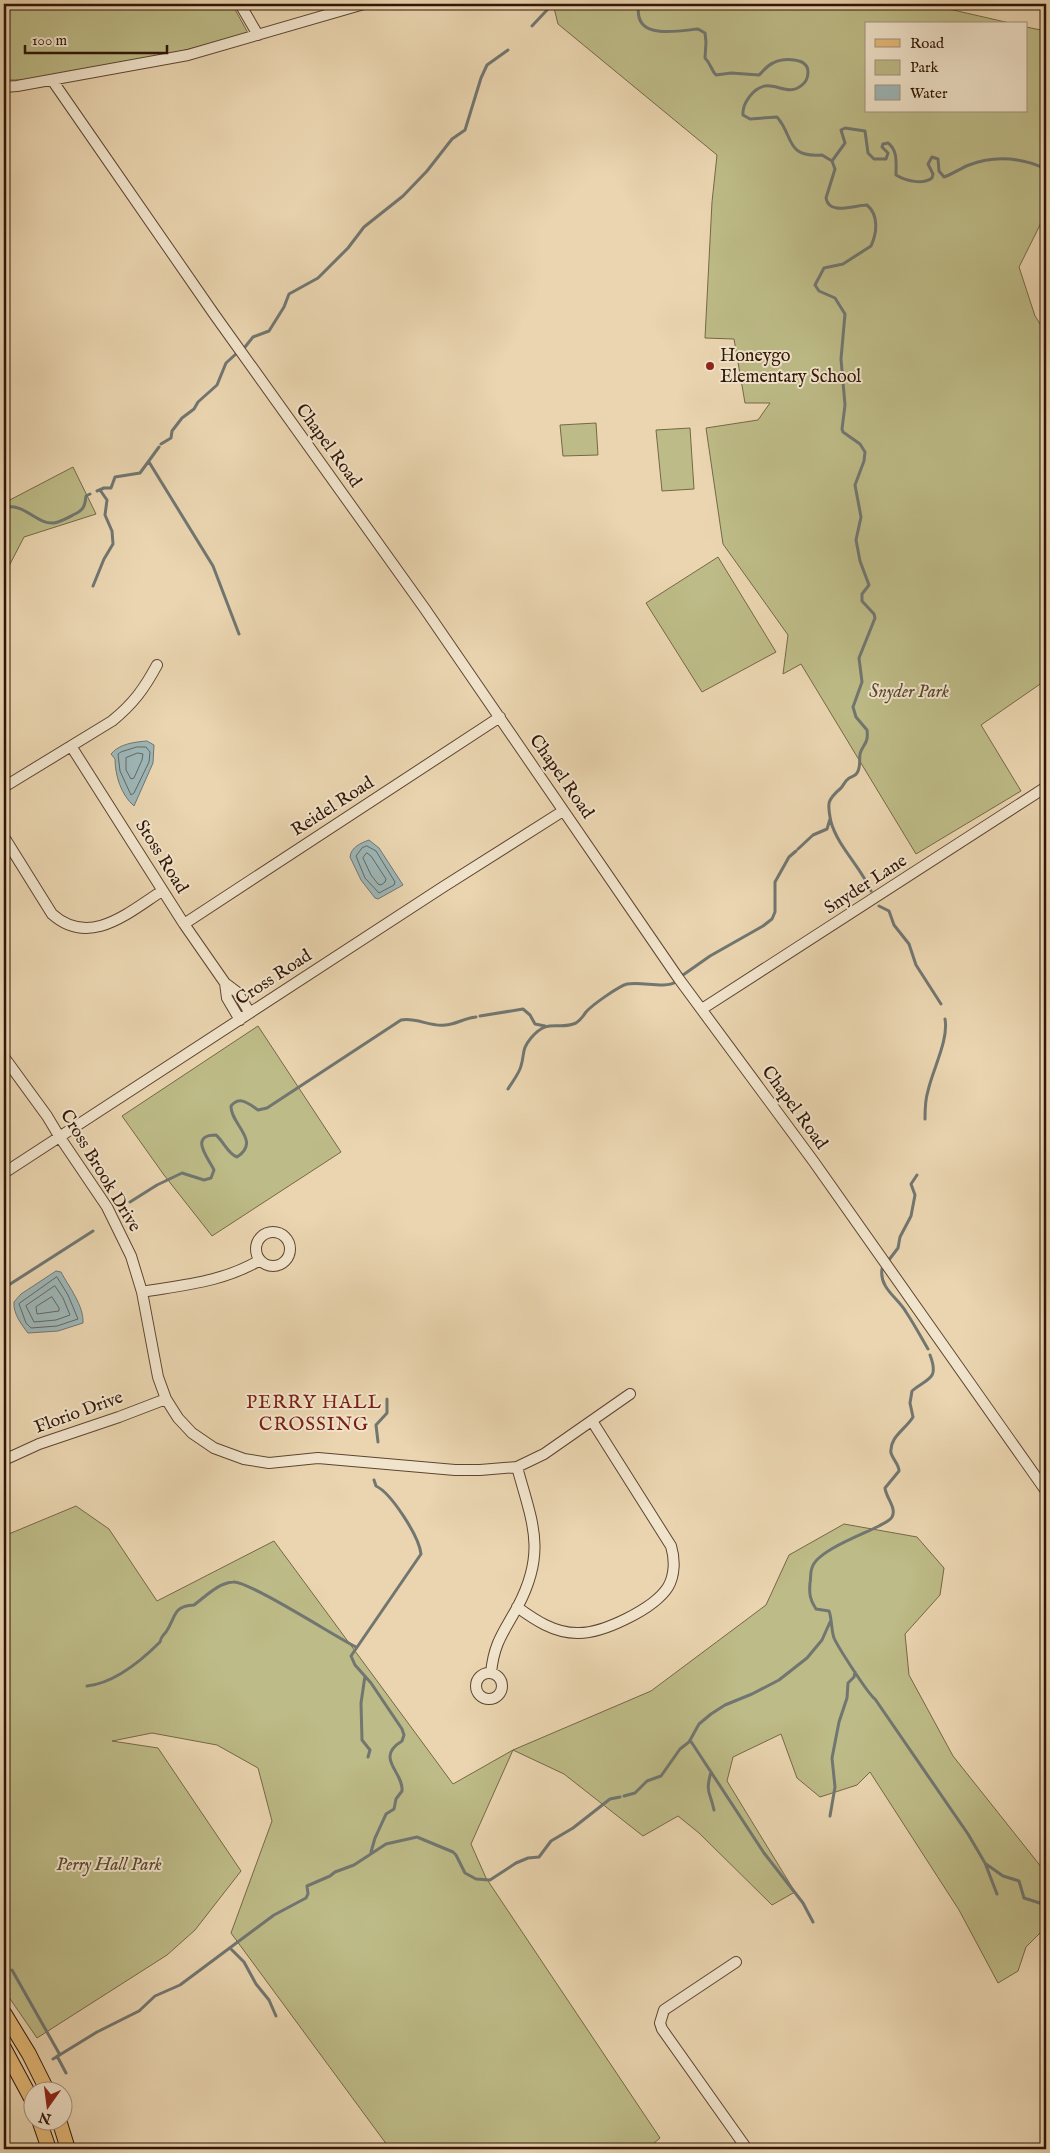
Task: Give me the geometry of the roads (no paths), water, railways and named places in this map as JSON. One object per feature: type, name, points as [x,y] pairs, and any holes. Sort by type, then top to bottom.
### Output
[{"type":"main road","points":[[4,2013],[29,2054],[42,2080]]},
{"type":"main road","points":[[4,2048],[22,2081]]},
{"type":"main road","points":[[42,2130],[48,2149]]},
{"type":"main road","points":[[62,2130],[68,2149]]},
{"type":"street","points":[[240,4],[258,35]]},
{"type":"street","points":[[4,87],[188,55],[364,4]]},
{"type":"street","name":"Chapel Road","points":[[52,80],[214,314],[370,531],[702,1009],[883,1259],[1046,1490]]},
{"type":"street","points":[[4,787],[112,721],[141,694],[158,665]]},
{"type":"street","name":"Reidel Road","points":[[184,924],[500,717]]},
{"type":"street","name":"Stoss Road","points":[[71,746],[184,924],[225,983],[237,992],[250,1013]]},
{"type":"street","name":"Snyder Lane","points":[[702,1009],[1046,787]]},
{"type":"street","name":"Cross Road","points":[[4,1173],[563,811]]},
{"type":"street","points":[[4,836],[52,914],[60,921],[72,926],[98,928],[110,924],[162,891]]},
{"type":"street","name":"Stoss Road","points":[[225,983],[227,998],[240,1020]]},
{"type":"street","name":"Cross Brook Drive","points":[[4,1057],[48,1116],[59,1136],[107,1207],[131,1256],[142,1292],[158,1376],[166,1398],[178,1418],[192,1433],[214,1448],[244,1459],[269,1463],[318,1458],[480,1470],[517,1467],[544,1454],[630,1394]]},
{"type":"street","points":[[142,1292],[215,1279],[241,1271],[260,1260]]},
{"type":"street","name":"Florio Drive","points":[[4,1460],[39,1444],[119,1417],[166,1398]]},
{"type":"street","points":[[517,1608],[552,1628],[575,1634],[589,1633],[606,1629],[634,1614],[658,1598],[668,1587],[674,1563],[671,1546],[592,1421]]},
{"type":"street","points":[[491,1673],[496,1643],[517,1608],[532,1576],[535,1550],[534,1529],[517,1467]]},
{"type":"street","points":[[1046,1952],[1046,1961]]},
{"type":"street","points":[[736,1962],[664,2010],[660,2023],[662,2029],[747,2149]]},
{"type":"water","points":[[147,741],[154,745],[153,763],[134,806],[122,791],[116,772],[115,759],[111,754],[122,746]]},
{"type":"water","points":[[369,840],[379,848],[403,885],[378,899],[375,898],[361,880],[350,857],[354,848]]},
{"type":"water","points":[[56,1271],[61,1272],[75,1297],[81,1310],[83,1323],[58,1331],[28,1333],[16,1314],[14,1302],[21,1294]]},
{"type":"waterway","points":[[532,26],[550,4]]},
{"type":"waterway","points":[[593,4],[614,4]]},
{"type":"waterway","points":[[639,4],[639,16],[642,24],[649,29],[668,32],[698,29],[705,33],[705,58],[716,75],[731,73],[759,75],[771,64],[783,60],[800,61],[804,64],[808,72],[806,81],[803,84],[793,90],[770,86],[761,87],[749,97],[744,106],[743,115],[750,119],[777,117],[796,149],[810,155],[822,155],[832,161],[835,169],[826,198],[832,207],[843,208],[867,205],[874,214],[876,230],[871,246],[843,264],[824,268],[815,285],[819,291],[835,298],[845,314],[841,359],[845,405],[842,429],[843,432],[860,444],[865,452],[864,461],[855,485],[861,517],[856,540],[860,561],[869,585],[862,594],[862,601],[874,614],[875,618],[859,658],[862,682],[853,707],[856,717],[867,730],[867,738],[860,754],[858,771],[833,796],[829,802],[829,810],[834,831],[871,891]]},
{"type":"waterway","points":[[245,347],[253,337],[269,331],[284,307],[289,294],[318,278],[348,248],[364,227],[403,196],[427,171],[452,139],[465,130],[481,78],[487,65],[508,50]]},
{"type":"waterway","points":[[832,161],[845,143],[841,130],[845,128],[865,131],[868,153],[874,159],[886,159],[888,153],[882,147],[883,144],[888,143],[895,153],[896,175],[909,180],[919,182],[932,178],[933,174],[928,164],[932,157],[938,159],[939,171],[944,177],[969,165],[998,159],[1028,162],[1046,169]]},
{"type":"waterway","points":[[161,444],[171,438],[172,431],[182,418],[194,409],[198,402],[217,385],[226,363],[237,353]]},
{"type":"waterway","points":[[97,491],[111,488],[115,477],[140,473],[159,447]]},
{"type":"waterway","points":[[149,462],[213,566],[239,634]]},
{"type":"waterway","points":[[93,586],[104,559],[113,544],[112,531],[105,515],[107,500],[100,490]]},
{"type":"waterway","points":[[4,507],[18,508],[42,521],[54,523],[80,511],[86,496],[90,494]]},
{"type":"waterway","points":[[798,849],[813,835],[827,829],[830,819]]},
{"type":"waterway","points":[[683,975],[710,956],[772,919],[775,912],[775,882],[789,857],[796,851]]},
{"type":"waterway","points":[[879,906],[889,911],[894,925],[909,944],[916,965],[941,1004]]},
{"type":"waterway","points":[[508,1089],[520,1069],[526,1046],[531,1038],[543,1028],[576,1023],[589,1009],[618,988],[627,984],[665,985],[676,982]]},
{"type":"waterway","points":[[480,1016],[523,1009],[530,1015],[535,1024],[545,1026]]},
{"type":"waterway","points":[[130,1202],[157,1185],[182,1173],[204,1180],[211,1178],[214,1170],[205,1154],[202,1143],[203,1139],[208,1136],[216,1135],[231,1153],[237,1157],[244,1151],[246,1139],[232,1113],[231,1106],[234,1103],[238,1101],[248,1103],[258,1110],[267,1108],[401,1020],[407,1019],[434,1025],[449,1025],[476,1017]]},
{"type":"waterway","points":[[925,1119],[927,1094],[945,1036],[945,1019]]},
{"type":"waterway","points":[[917,1175],[911,1184],[915,1195],[911,1216],[900,1237],[898,1248],[882,1269],[882,1276],[886,1287],[903,1307],[928,1349]]},
{"type":"waterway","points":[[4,1288],[93,1231]]},
{"type":"waterway","points":[[930,1355],[933,1363],[932,1374],[930,1378],[912,1391],[910,1403],[913,1417],[895,1438],[891,1447],[891,1453],[899,1471],[885,1488],[893,1510],[892,1517],[886,1522],[822,1555],[815,1562],[811,1570],[810,1594],[816,1609],[829,1611],[834,1638],[847,1660],[968,1834],[985,1863],[997,1894]]},
{"type":"waterway","points":[[378,1442],[376,1425],[387,1413],[387,1399]]},
{"type":"waterway","points":[[371,1852],[386,1814],[394,1809],[396,1799],[402,1791],[399,1778],[390,1759],[390,1753],[402,1741],[404,1735],[402,1729],[371,1683],[355,1665],[351,1656],[421,1554],[410,1526],[389,1497],[376,1486],[374,1480]]},
{"type":"waterway","points":[[87,1686],[108,1681],[127,1670],[160,1642],[178,1610],[194,1605],[222,1585],[233,1582],[273,1599],[356,1647]]},
{"type":"waterway","points":[[624,1796],[635,1793],[647,1781],[661,1776],[680,1749],[689,1742],[699,1724],[711,1714],[725,1705],[779,1680],[807,1658],[822,1640],[830,1622]]},
{"type":"waterway","points":[[830,1816],[835,1787],[832,1758],[839,1722],[847,1698],[848,1683],[854,1677],[855,1672]]},
{"type":"waterway","points":[[365,1676],[361,1703],[362,1740],[370,1750],[368,1757]]},
{"type":"waterway","points":[[690,1740],[764,1853],[803,1903],[813,1922]]},
{"type":"waterway","points":[[711,1772],[708,1788],[714,1810]]},
{"type":"waterway","points":[[53,2059],[97,2032],[139,2011],[155,1996],[180,1985],[274,1915],[306,1898],[308,1894],[307,1886],[354,1865],[386,1844],[417,1837],[453,1852],[465,1873],[476,1879],[490,1880],[516,1863],[528,1858],[539,1857],[551,1841],[573,1828],[610,1799],[620,1797]]},
{"type":"waterway","points":[[986,1864],[1003,1876],[1019,1881],[1024,1898],[1046,1905]]},
{"type":"waterway","points":[[230,1948],[244,1962],[256,1984],[269,2000],[276,2016]]},
{"type":"waterway","points":[[12,1970],[60,2055]]},
{"type":"waterway","points":[[57,2056],[66,2073]]},
{"type":"place","name":"Honeygo Elementary School","points":[[710,366]]},
{"type":"district","name":"PERRY HALL CROSSING","points":[[314,1414]]},
{"type":"park label","name":"Snyder Park","points":[[909,692]]},
{"type":"park label","name":"Perry Hall Park","points":[[109,1865]]}]
